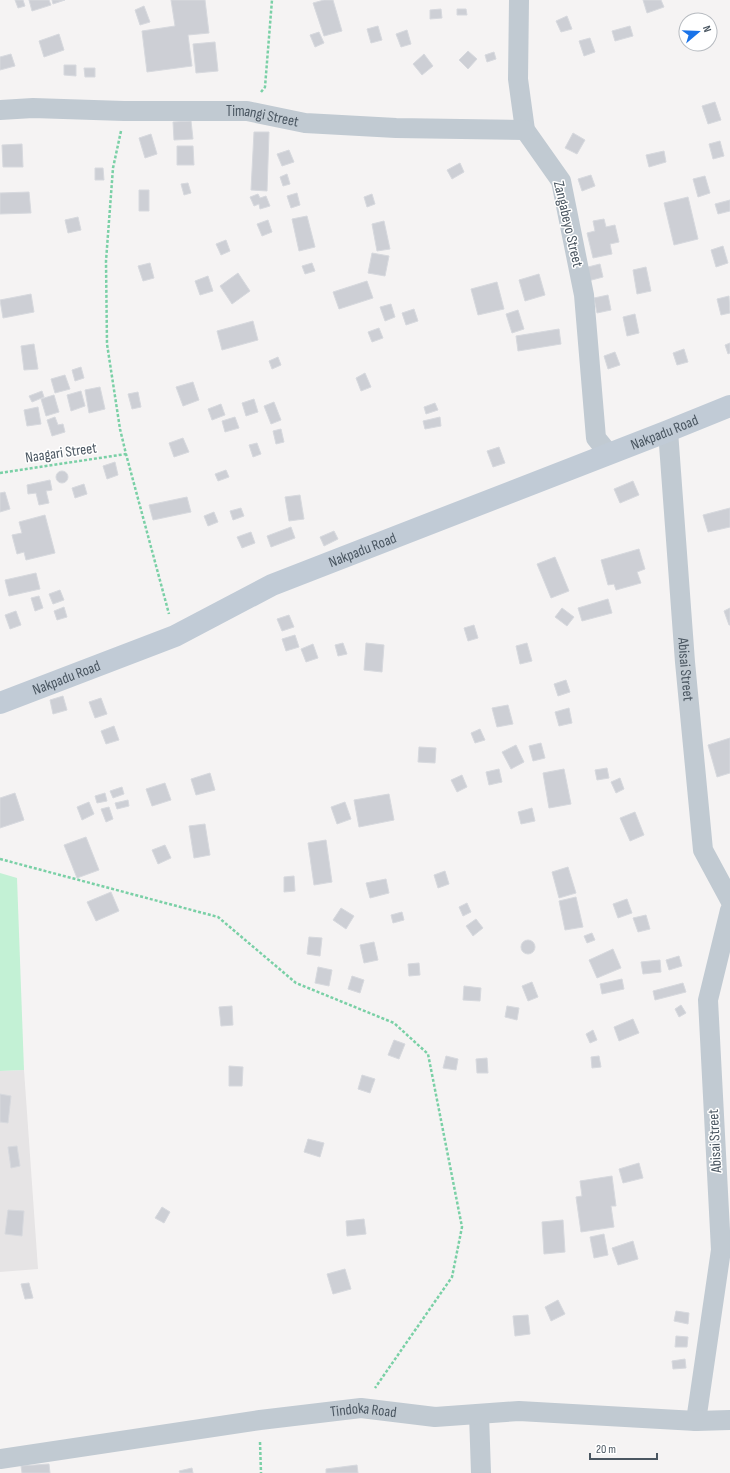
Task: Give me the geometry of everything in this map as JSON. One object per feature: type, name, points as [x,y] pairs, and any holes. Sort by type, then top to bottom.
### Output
[{"type":"street","name":"Zangabeyo Street","points":[[519,0],[518,79],[525,130],[561,181],[584,295],[596,438],[609,454]]},
{"type":"street","name":"Timangi Street","points":[[0,110],[32,108],[124,111],[247,111],[305,123],[396,128],[525,130]]},
{"type":"street","name":"Nakpadu Road","points":[[0,702],[175,636],[272,585],[730,406]]},
{"type":"street","name":"Abisai Street","points":[[668,431],[685,662],[703,850],[730,900]]},
{"type":"street","name":"Abisai Street","points":[[696,1421],[721,1250],[708,1000],[730,910]]},
{"type":"street","name":"Tindoka Road","points":[[2,1464],[260,1420],[361,1408],[435,1416],[519,1411],[696,1421],[730,1420]]},
{"type":"street","points":[[479,1414],[481,1473]]},
{"type":"path","points":[[247,111],[265,87],[272,0]]},
{"type":"path","points":[[124,111],[114,168],[106,261],[107,344],[120,430],[175,636]]},
{"type":"path","name":"Naagari Street","points":[[0,473],[126,454]]},
{"type":"path","points":[[0,859],[218,917],[296,982],[394,1023],[428,1054],[462,1227],[452,1277],[361,1408]]},
{"type":"path","points":[[260,1420],[261,1473]]},
{"type":"shaded area","points":[[24,1070],[38,1269],[0,1272],[0,1071]]},
{"type":"green space","points":[[0,873],[17,878],[24,1070],[0,1071]]},
{"type":"building","points":[[15,0],[23,0],[25,6],[18,8]]},
{"type":"building","points":[[29,0],[49,0],[51,5],[32,11]]},
{"type":"building","points":[[52,0],[65,0],[53,4]]},
{"type":"building","points":[[171,0],[205,0],[209,33],[188,35],[192,66],[147,72],[142,31],[175,26]]},
{"type":"building","points":[[324,0],[333,0],[342,31],[324,36],[313,3]]},
{"type":"building","points":[[643,0],[661,0],[664,7],[647,13]]},
{"type":"building","points":[[144,6],[150,22],[140,25],[135,10]]},
{"type":"building","points":[[441,9],[442,18],[430,19],[430,10]]},
{"type":"building","points":[[457,9],[466,9],[467,15],[457,15]]},
{"type":"building","points":[[567,16],[572,29],[561,32],[556,21]]},
{"type":"building","points":[[378,26],[382,40],[371,43],[367,29]]},
{"type":"building","points":[[630,26],[633,36],[615,41],[612,31]]},
{"type":"building","points":[[407,30],[411,44],[401,47],[396,34]]},
{"type":"building","points":[[319,32],[324,43],[315,47],[310,35]]},
{"type":"building","points":[[59,34],[64,50],[44,57],[39,41]]},
{"type":"building","points":[[590,38],[595,52],[584,56],[579,41]]},
{"type":"building","points":[[215,42],[218,71],[196,73],[193,44]]},
{"type":"building","points":[[468,51],[477,59],[468,69],[459,60]]},
{"type":"building","points":[[494,52],[496,59],[487,62],[485,55]]},
{"type":"building","points":[[11,54],[15,66],[0,70],[0,57]]},
{"type":"building","points":[[424,54],[433,66],[422,75],[413,64]]},
{"type":"building","points":[[64,65],[76,65],[76,76],[64,75]]},
{"type":"building","points":[[84,68],[95,68],[95,77],[85,77]]},
{"type":"building","points":[[715,102],[721,120],[708,124],[702,106]]},
{"type":"building","points":[[191,121],[193,139],[174,140],[173,122]]},
{"type":"building","points":[[254,132],[269,132],[267,191],[251,190]]},
{"type":"building","points":[[573,133],[585,140],[577,154],[565,148]]},
{"type":"building","points":[[151,134],[157,154],[145,158],[139,138]]},
{"type":"building","points":[[720,141],[724,156],[713,159],[709,144]]},
{"type":"building","points":[[22,144],[23,167],[3,167],[2,145]]},
{"type":"building","points":[[177,146],[193,146],[194,165],[177,165]]},
{"type":"building","points":[[289,150],[294,162],[282,166],[277,154]]},
{"type":"building","points":[[664,151],[666,162],[649,167],[646,155]]},
{"type":"building","points":[[460,163],[464,172],[452,179],[447,170]]},
{"type":"building","points":[[95,168],[103,168],[104,180],[95,180]]},
{"type":"building","points":[[287,174],[290,184],[283,186],[280,177]]},
{"type":"building","points":[[591,175],[595,186],[582,191],[578,179]]},
{"type":"building","points":[[705,176],[710,193],[698,197],[693,179]]},
{"type":"building","points":[[188,183],[191,193],[184,195],[181,184]]},
{"type":"building","points":[[139,190],[149,190],[149,211],[139,211]]},
{"type":"building","points":[[29,192],[31,213],[0,214],[0,193]]},
{"type":"building","points":[[297,193],[300,205],[291,208],[287,196]]},
{"type":"building","points":[[258,194],[260,198],[266,196],[270,206],[260,209],[259,204],[254,206],[250,197]]},
{"type":"building","points":[[372,194],[375,204],[367,207],[364,197]]},
{"type":"building","points":[[688,197],[698,239],[674,245],[664,203]]},
{"type":"building","points":[[730,200],[730,211],[718,214],[715,204]]},
{"type":"building","points":[[307,216],[315,247],[299,251],[292,219]]},
{"type":"building","points":[[78,217],[81,230],[68,233],[65,220]]},
{"type":"building","points":[[604,219],[606,227],[615,225],[619,242],[610,244],[612,254],[593,258],[587,233],[595,231],[593,221]]},
{"type":"building","points":[[268,220],[272,232],[262,236],[257,224]]},
{"type":"building","points":[[384,221],[390,249],[377,251],[372,224]]},
{"type":"building","points":[[226,240],[230,251],[221,255],[216,244]]},
{"type":"building","points":[[723,246],[728,263],[716,267],[711,250]]},
{"type":"building","points":[[372,253],[389,256],[385,276],[368,273]]},
{"type":"building","points":[[150,263],[154,278],[143,281],[138,266]]},
{"type":"building","points":[[312,263],[315,271],[305,274],[302,266]]},
{"type":"building","points":[[600,264],[603,277],[588,281],[584,268]]},
{"type":"building","points":[[646,267],[651,291],[637,294],[633,270]]},
{"type":"building","points":[[238,273],[250,291],[232,304],[220,286]]},
{"type":"building","points":[[539,274],[545,295],[525,301],[519,280]]},
{"type":"building","points":[[208,276],[213,291],[200,295],[195,281]]},
{"type":"building","points":[[367,281],[373,298],[339,309],[333,292]]},
{"type":"building","points":[[497,282],[504,309],[478,315],[471,289]]},
{"type":"building","points":[[31,294],[34,312],[3,318],[0,300]]},
{"type":"building","points":[[608,295],[611,310],[597,313],[594,298]]},
{"type":"building","points":[[729,296],[730,313],[721,315],[717,299]]},
{"type":"building","points":[[391,304],[395,317],[385,321],[380,307]]},
{"type":"building","points":[[414,309],[418,321],[406,325],[402,313]]},
{"type":"building","points":[[518,310],[524,329],[512,333],[506,314]]},
{"type":"building","points":[[635,314],[639,333],[627,336],[623,317]]},
{"type":"building","points":[[253,321],[258,340],[222,350],[217,331]]},
{"type":"building","points":[[379,328],[383,338],[372,342],[368,332]]},
{"type":"building","points":[[559,329],[561,344],[518,351],[516,336]]},
{"type":"building","points":[[730,343],[730,353],[728,354],[725,345]]},
{"type":"building","points":[[34,344],[38,369],[24,370],[21,346]]},
{"type":"building","points":[[684,349],[688,362],[677,365],[673,353]]},
{"type":"building","points":[[615,352],[620,365],[608,369],[604,356]]},
{"type":"building","points":[[278,357],[281,365],[272,369],[269,361]]},
{"type":"building","points":[[81,367],[84,378],[75,381],[72,370]]},
{"type":"building","points":[[365,373],[371,387],[361,391],[356,378]]},
{"type":"building","points":[[65,375],[70,389],[55,393],[51,379]]},
{"type":"building","points":[[193,382],[199,400],[183,406],[176,387]]},
{"type":"building","points":[[100,387],[105,409],[89,413],[85,390]]},
{"type":"building","points":[[42,391],[44,397],[32,402],[29,396]]},
{"type":"building","points":[[81,391],[85,406],[71,411],[67,395]]},
{"type":"building","points":[[138,392],[141,407],[132,409],[128,394]]},
{"type":"building","points":[[54,395],[59,412],[46,416],[41,399]]},
{"type":"building","points":[[254,399],[258,412],[246,416],[242,403]]},
{"type":"building","points":[[274,402],[281,420],[271,424],[264,406]]},
{"type":"building","points":[[435,403],[438,410],[426,414],[424,407]]},
{"type":"building","points":[[221,404],[225,415],[212,420],[208,409]]},
{"type":"building","points":[[38,407],[41,424],[27,426],[24,410]]},
{"type":"building","points":[[55,417],[58,425],[63,424],[65,432],[52,436],[47,420]]},
{"type":"building","points":[[235,417],[239,428],[225,432],[222,421]]},
{"type":"building","points":[[440,417],[441,426],[425,429],[423,421]]},
{"type":"building","points":[[281,429],[284,442],[276,444],[273,431]]},
{"type":"building","points":[[183,438],[189,452],[174,457],[169,443]]},
{"type":"building","points":[[257,443],[261,454],[253,457],[249,445]]},
{"type":"building","points":[[499,447],[505,463],[493,467],[487,451]]},
{"type":"building","points":[[115,462],[118,475],[107,479],[103,466]]},
{"type":"building","points":[[226,470],[229,477],[218,481],[215,474]]},
{"type":"building","points":[[60,471],[64,471],[68,477],[64,483],[60,483],[56,479],[56,475]]},
{"type":"building","points":[[50,480],[52,490],[46,491],[49,503],[39,505],[36,493],[28,494],[27,485]]},
{"type":"building","points":[[633,481],[639,495],[620,503],[614,489]]},
{"type":"building","points":[[84,484],[87,494],[75,498],[72,488]]},
{"type":"building","points":[[5,492],[10,509],[0,512],[0,493]]},
{"type":"building","points":[[300,495],[304,519],[289,521],[285,497]]},
{"type":"building","points":[[187,497],[191,512],[153,520],[149,505]]},
{"type":"building","points":[[241,508],[244,516],[233,520],[230,511]]},
{"type":"building","points":[[730,508],[730,527],[708,532],[703,515]]},
{"type":"building","points":[[214,512],[218,522],[208,526],[204,516]]},
{"type":"building","points":[[45,515],[55,553],[26,560],[24,552],[17,554],[12,535],[22,533],[19,522]]},
{"type":"building","points":[[291,527],[295,538],[271,547],[267,536]]},
{"type":"building","points":[[334,531],[338,539],[324,546],[320,537]]},
{"type":"building","points":[[251,532],[255,543],[242,548],[237,537]]},
{"type":"building","points":[[639,549],[645,569],[637,572],[641,583],[616,590],[614,584],[608,585],[601,560]]},
{"type":"building","points":[[555,557],[569,591],[551,598],[537,564]]},
{"type":"building","points":[[36,573],[40,589],[9,596],[5,580]]},
{"type":"building","points":[[60,590],[64,600],[53,604],[49,594]]},
{"type":"building","points":[[39,596],[43,608],[35,611],[31,598]]},
{"type":"building","points":[[608,599],[612,613],[582,621],[578,608]]},
{"type":"building","points":[[64,607],[67,617],[57,620],[54,611]]},
{"type":"building","points":[[562,608],[574,617],[567,626],[555,617]]},
{"type":"building","points":[[730,608],[730,625],[729,625],[724,611]]},
{"type":"building","points":[[16,611],[21,625],[10,629],[5,615]]},
{"type":"building","points":[[289,615],[294,627],[282,631],[277,619]]},
{"type":"building","points":[[474,625],[478,638],[468,641],[464,628]]},
{"type":"building","points":[[295,635],[299,647],[286,651],[282,639]]},
{"type":"building","points":[[343,643],[347,654],[338,656],[335,645]]},
{"type":"building","points":[[366,643],[384,645],[382,672],[364,670]]},
{"type":"building","points":[[527,643],[532,661],[520,664],[516,646]]},
{"type":"building","points":[[313,644],[318,658],[306,662],[301,649]]},
{"type":"building","points":[[566,680],[570,692],[558,696],[554,684]]},
{"type":"building","points":[[63,696],[67,710],[53,714],[50,700]]},
{"type":"building","points":[[101,698],[107,714],[95,718],[89,702]]},
{"type":"building","points":[[508,705],[513,724],[497,727],[492,708]]},
{"type":"building","points":[[569,708],[572,723],[559,726],[555,712]]},
{"type":"building","points":[[114,726],[119,740],[106,744],[101,731]]},
{"type":"building","points":[[480,729],[485,740],[475,743],[471,733]]},
{"type":"building","points":[[730,738],[730,773],[717,777],[708,745]]},
{"type":"building","points":[[541,743],[545,758],[533,761],[529,746]]},
{"type":"building","points":[[516,745],[524,762],[511,769],[502,752]]},
{"type":"building","points":[[419,747],[436,748],[435,763],[418,762]]},
{"type":"building","points":[[607,768],[609,778],[597,780],[595,770]]},
{"type":"building","points":[[499,769],[502,782],[489,785],[486,772]]},
{"type":"building","points":[[564,769],[571,804],[549,808],[543,773]]},
{"type":"building","points":[[210,773],[215,790],[196,795],[191,779]]},
{"type":"building","points":[[462,775],[467,787],[457,792],[451,780]]},
{"type":"building","points":[[620,778],[624,789],[616,793],[611,782]]},
{"type":"building","points":[[165,783],[171,800],[152,806],[146,789]]},
{"type":"building","points":[[122,787],[124,794],[113,798],[110,791]]},
{"type":"building","points":[[15,793],[24,820],[0,828],[0,798]]},
{"type":"building","points":[[105,793],[107,801],[97,803],[95,796]]},
{"type":"building","points":[[389,794],[394,820],[359,827],[354,800]]},
{"type":"building","points":[[128,800],[129,806],[117,809],[115,803]]},
{"type":"building","points":[[89,802],[94,814],[82,820],[77,807]]},
{"type":"building","points":[[345,802],[351,819],[337,824],[331,807]]},
{"type":"building","points":[[109,807],[113,819],[106,822],[101,809]]},
{"type":"building","points":[[532,808],[535,821],[521,824],[518,812]]},
{"type":"building","points":[[635,812],[644,835],[630,841],[620,818]]},
{"type":"building","points":[[205,824],[210,855],[194,858],[189,826]]},
{"type":"building","points":[[86,837],[99,870],[77,878],[64,845]]},
{"type":"building","points":[[326,840],[332,882],[314,885],[308,843]]},
{"type":"building","points":[[165,845],[171,858],[158,864],[152,850]]},
{"type":"building","points":[[568,867],[576,893],[559,898],[552,872]]},
{"type":"building","points":[[445,871],[449,884],[438,888],[434,875]]},
{"type":"building","points":[[294,876],[295,891],[284,892],[284,877]]},
{"type":"building","points":[[386,879],[389,893],[370,898],[366,883]]},
{"type":"building","points":[[111,892],[119,911],[96,921],[87,902]]},
{"type":"building","points":[[576,897],[583,927],[565,930],[559,901]]},
{"type":"building","points":[[627,899],[632,913],[618,918],[613,904]]},
{"type":"building","points":[[467,903],[471,912],[463,916],[459,907]]},
{"type":"building","points":[[341,908],[354,916],[346,929],[333,920]]},
{"type":"building","points":[[402,912],[404,920],[393,923],[391,915]]},
{"type":"building","points":[[646,915],[650,929],[638,932],[633,918]]},
{"type":"building","points":[[476,919],[483,928],[473,936],[466,926]]},
{"type":"building","points":[[592,933],[595,940],[587,943],[584,936]]},
{"type":"building","points":[[309,937],[322,938],[320,956],[307,954]]},
{"type":"building","points":[[525,940],[531,940],[535,944],[535,950],[531,954],[525,954],[521,950],[521,944]]},
{"type":"building","points":[[374,942],[378,960],[364,963],[360,945]]},
{"type":"building","points":[[613,949],[621,968],[597,978],[589,960]]},
{"type":"building","points":[[679,956],[682,966],[669,970],[666,960]]},
{"type":"building","points":[[660,960],[661,972],[643,974],[641,962]]},
{"type":"building","points":[[419,963],[420,975],[409,976],[408,964]]},
{"type":"building","points":[[318,967],[332,970],[329,986],[315,983]]},
{"type":"building","points":[[352,976],[364,980],[360,993],[348,989]]},
{"type":"building","points":[[622,979],[624,989],[602,994],[600,984]]},
{"type":"building","points":[[532,982],[538,997],[528,1001],[522,986]]},
{"type":"building","points":[[683,983],[686,992],[655,1000],[653,991]]},
{"type":"building","points":[[464,986],[481,988],[480,1001],[463,1000]]},
{"type":"building","points":[[681,1005],[686,1013],[679,1017],[675,1009]]},
{"type":"building","points":[[232,1006],[233,1025],[221,1026],[219,1007]]},
{"type":"building","points":[[507,1006],[519,1008],[517,1020],[505,1017]]},
{"type":"building","points":[[633,1019],[639,1033],[619,1041],[614,1027]]},
{"type":"building","points":[[593,1030],[597,1040],[590,1043],[586,1034]]},
{"type":"building","points":[[394,1040],[405,1044],[399,1059],[388,1055]]},
{"type":"building","points":[[446,1056],[458,1059],[456,1070],[443,1068]]},
{"type":"building","points":[[599,1056],[601,1067],[592,1068],[591,1057]]},
{"type":"building","points":[[487,1058],[488,1073],[477,1073],[476,1059]]},
{"type":"building","points":[[229,1066],[243,1067],[242,1086],[229,1086]]},
{"type":"building","points":[[362,1075],[375,1079],[370,1093],[358,1089]]},
{"type":"building","points":[[0,1094],[11,1096],[8,1123],[0,1122]]},
{"type":"building","points":[[308,1139],[324,1143],[320,1157],[304,1152]]},
{"type":"building","points":[[17,1146],[20,1166],[11,1168],[8,1147]]},
{"type":"building","points":[[639,1163],[643,1178],[623,1183],[619,1169]]},
{"type":"building","points":[[612,1176],[616,1206],[611,1206],[614,1227],[581,1232],[576,1197],[582,1196],[580,1181]]},
{"type":"building","points":[[162,1207],[170,1212],[164,1223],[155,1218]]},
{"type":"building","points":[[8,1210],[24,1211],[22,1236],[5,1234]]},
{"type":"building","points":[[364,1219],[366,1234],[347,1236],[346,1221]]},
{"type":"building","points":[[563,1220],[565,1252],[544,1254],[542,1222]]},
{"type":"building","points":[[604,1234],[608,1255],[594,1258],[590,1237]]},
{"type":"building","points":[[633,1241],[638,1259],[618,1265],[612,1248]]},
{"type":"building","points":[[345,1269],[351,1289],[333,1294],[327,1274]]},
{"type":"building","points":[[29,1283],[33,1298],[25,1299],[21,1284]]},
{"type":"building","points":[[558,1300],[565,1314],[551,1321],[545,1307]]},
{"type":"building","points":[[676,1311],[689,1313],[688,1324],[674,1321]]},
{"type":"building","points":[[528,1315],[530,1334],[515,1336],[513,1316]]},
{"type":"building","points":[[676,1336],[688,1337],[687,1347],[675,1347]]},
{"type":"building","points":[[685,1359],[686,1368],[673,1369],[672,1361]]},
{"type":"building","points":[[49,1464],[50,1473],[22,1473],[21,1466]]},
{"type":"building","points":[[357,1465],[358,1473],[326,1473],[326,1469]]},
{"type":"building","points":[[192,1468],[193,1473],[180,1473],[179,1471]]}]
